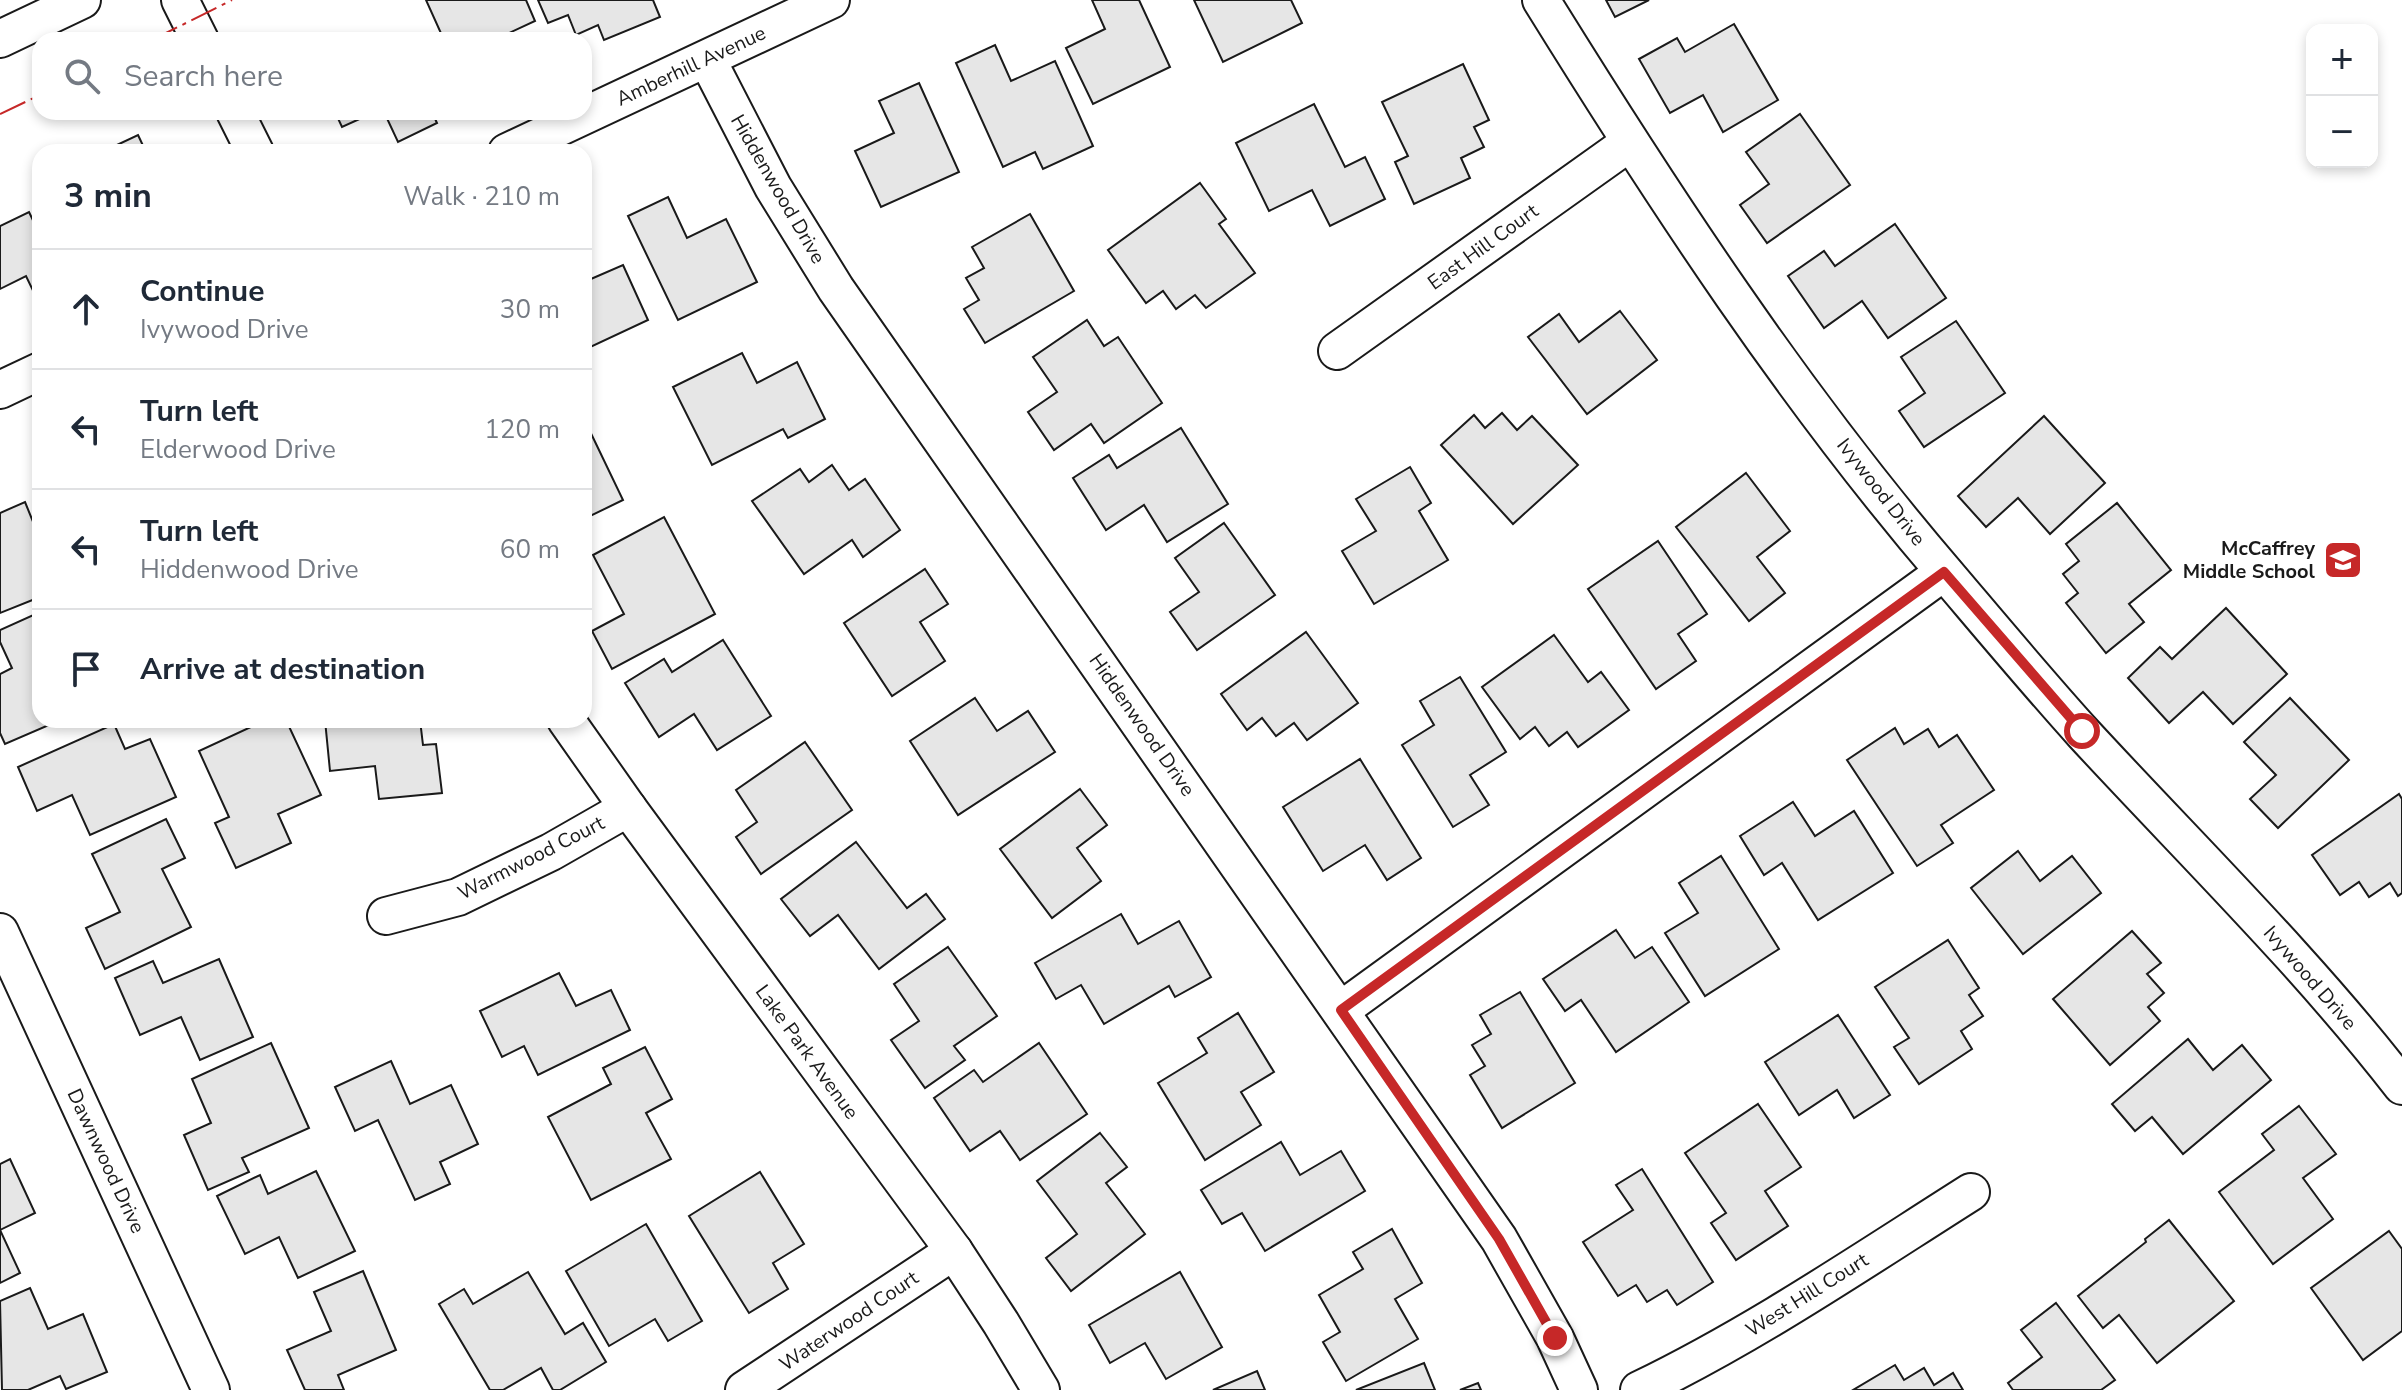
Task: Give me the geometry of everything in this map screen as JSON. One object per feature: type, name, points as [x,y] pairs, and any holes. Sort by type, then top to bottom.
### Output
[{"type":"street","points":[[0,39],[82,0]]},
{"type":"street","points":[[180,0],[196,32]]},
{"type":"street","name":"Amberhill Avenue","points":[[592,112],[831,0]]},
{"type":"street","name":"Ivywood Drive","points":[[1541,0],[1690,236],[1782,365],[1878,490],[1944,572],[2082,731],[2279,941],[2402,1086]]},
{"type":"street","name":"Hiddenwood Drive","points":[[707,59],[773,187],[836,289],[1499,1239],[1555,1338],[1579,1390]]},
{"type":"street","points":[[239,120],[251,144]]},
{"type":"street","name":"Amberhill Avenue","points":[[524,144],[576,120]]},
{"type":"street","name":"East Hill Court","points":[[1337,351],[1629,143]]},
{"type":"street","points":[[0,390],[32,375]]},
{"type":"street","points":[[1341,1010],[1944,572]]},
{"type":"street","name":"Lake Park Avenue","points":[[572,728],[954,1251],[1041,1390]]},
{"type":"street","name":"Warmwood Court","points":[[386,916],[458,897],[551,852],[628,808]]},
{"type":"street","name":"Dawnwood Drive","points":[[0,932],[211,1390]]},
{"type":"street","name":"West Hill Court","points":[[1639,1390],[1747,1333],[1971,1192]]},
{"type":"street","name":"Waterwood Court","points":[[744,1390],[954,1251]]},
{"type":"building","points":[[426,0],[526,0],[535,21],[511,32],[440,32]]},
{"type":"building","points":[[538,0],[653,0],[660,17],[604,40],[598,25],[575,32],[568,15],[548,23]]},
{"type":"building","points":[[1092,0],[1139,0],[1170,67],[1093,104],[1066,48],[1105,29]]},
{"type":"building","points":[[1194,0],[1291,0],[1302,23],[1223,62]]},
{"type":"building","points":[[1606,0],[1649,0],[1615,17]]},
{"type":"building","points":[[1734,24],[1778,100],[1723,132],[1703,95],[1670,113],[1639,59],[1677,38],[1685,52]]},
{"type":"building","points":[[995,45],[1011,81],[1055,61],[1093,146],[1043,169],[1035,152],[1003,167],[956,63]]},
{"type":"building","points":[[1463,64],[1489,120],[1474,127],[1484,147],[1461,158],[1470,178],[1414,204],[1395,162],[1408,156],[1382,102]]},
{"type":"building","points":[[919,83],[959,172],[881,207],[855,151],[894,133],[879,101]]},
{"type":"building","points":[[1314,104],[1345,167],[1365,157],[1385,199],[1330,226],[1312,190],[1269,211],[1236,143]]},
{"type":"building","points":[[1800,114],[1850,185],[1767,243],[1740,205],[1769,184],[1746,152]]},
{"type":"building","points":[[339,120],[357,120],[342,127]]},
{"type":"building","points":[[388,120],[436,120],[437,123],[398,142]]},
{"type":"building","points":[[138,135],[142,144],[119,144]]},
{"type":"building","points":[[1200,183],[1226,219],[1219,224],[1255,273],[1206,308],[1195,295],[1176,309],[1163,291],[1146,303],[1108,250]]},
{"type":"building","points":[[668,197],[687,238],[726,219],[757,282],[678,320],[628,216]]},
{"type":"building","points":[[29,212],[32,218],[32,288],[26,276],[0,289],[0,226]]},
{"type":"building","points":[[1030,214],[1074,291],[985,343],[964,309],[979,300],[966,278],[984,268],[972,247]]},
{"type":"building","points":[[1895,224],[1946,298],[1888,338],[1862,301],[1824,328],[1788,276],[1824,251],[1835,266]]},
{"type":"building","points":[[623,265],[648,320],[592,346],[592,279]]},
{"type":"building","points":[[1620,311],[1657,360],[1587,414],[1528,337],[1559,314],[1579,342]]},
{"type":"building","points":[[1087,320],[1104,346],[1118,337],[1162,403],[1104,443],[1091,424],[1054,450],[1028,412],[1057,392],[1033,357]]},
{"type":"building","points":[[1956,321],[2005,393],[1924,447],[1899,411],[1925,393],[1901,357]]},
{"type":"building","points":[[742,353],[757,383],[797,362],[825,419],[788,438],[783,429],[712,465],[673,387]]},
{"type":"building","points":[[1502,413],[1517,430],[1532,416],[1578,465],[1513,524],[1441,445],[1474,415],[1485,428]]},
{"type":"building","points":[[2044,416],[2105,483],[2050,534],[2018,498],[1986,527],[1958,496]]},
{"type":"building","points":[[1181,428],[1228,504],[1167,542],[1144,505],[1106,530],[1073,478],[1109,455],[1117,468]]},
{"type":"building","points":[[592,435],[623,500],[592,515]]},
{"type":"building","points":[[832,465],[849,490],[865,479],[900,530],[863,557],[852,540],[804,574],[752,501],[800,469],[809,482]]},
{"type":"building","points":[[1410,467],[1431,503],[1419,511],[1448,560],[1374,604],[1342,551],[1376,531],[1356,499]]},
{"type":"building","points":[[1746,473],[1790,531],[1757,557],[1785,593],[1749,621],[1676,527]]},
{"type":"building","points":[[25,502],[32,519],[32,600],[0,613],[0,513]]},
{"type":"building","points":[[2117,503],[2171,570],[2129,604],[2144,622],[2106,653],[2066,603],[2078,593],[2063,574],[2079,561],[2066,544]]},
{"type":"building","points":[[664,517],[715,614],[612,669],[592,631],[624,614],[593,555]]},
{"type":"building","points":[[1224,523],[1275,595],[1197,650],[1170,612],[1199,592],[1175,558]]},
{"type":"building","points":[[1658,541],[1707,614],[1678,634],[1696,661],[1656,689],[1588,589]]},
{"type":"building","points":[[925,569],[948,604],[920,622],[945,661],[892,696],[844,623]]},
{"type":"building","points":[[2226,608],[2287,674],[2233,724],[2203,692],[2169,723],[2128,678],[2160,647],[2172,659]]},
{"type":"building","points":[[32,616],[32,728],[42,728],[5,744],[0,733],[0,674],[12,668],[0,642],[0,630]]},
{"type":"building","points":[[1306,632],[1358,703],[1307,740],[1294,723],[1276,736],[1262,718],[1247,730],[1221,694]]},
{"type":"building","points":[[1554,635],[1588,682],[1601,672],[1629,710],[1578,747],[1567,732],[1549,746],[1535,727],[1520,739],[1482,687]]},
{"type":"building","points":[[723,640],[771,716],[717,750],[694,714],[659,737],[625,683],[664,659],[672,672]]},
{"type":"building","points":[[1460,677],[1506,752],[1470,775],[1489,805],[1453,827],[1402,745],[1434,725],[1420,701]]},
{"type":"building","points":[[975,698],[997,731],[1028,711],[1055,752],[958,815],[910,741]]},
{"type":"building","points":[[2290,698],[2349,760],[2278,828],[2250,799],[2276,775],[2244,742]]},
{"type":"building","points":[[105,728],[116,728],[125,749],[150,739],[176,797],[90,835],[72,795],[37,811],[18,767]]},
{"type":"building","points":[[249,728],[290,728],[321,795],[278,814],[291,843],[236,868],[215,823],[229,817],[199,751]]},
{"type":"building","points":[[326,728],[421,728],[423,745],[436,744],[442,793],[379,799],[375,766],[330,771]]},
{"type":"building","points":[[1895,728],[1904,744],[1928,729],[1939,747],[1957,735],[1994,790],[1941,825],[1953,843],[1917,866],[1847,760]]},
{"type":"building","points":[[805,742],[852,810],[761,874],[736,837],[757,822],[736,790]]},
{"type":"building","points":[[1360,759],[1421,858],[1387,880],[1365,845],[1323,871],[1283,807]]},
{"type":"building","points":[[1080,789],[1107,825],[1077,848],[1101,881],[1052,918],[1000,849]]},
{"type":"building","points":[[2399,794],[2402,799],[2402,893],[2398,896],[2390,883],[2369,897],[2359,882],[2340,895],[2312,855]]},
{"type":"building","points":[[1793,802],[1815,836],[1854,811],[1893,873],[1818,920],[1782,863],[1764,875],[1740,836]]},
{"type":"building","points":[[166,819],[185,858],[162,869],[191,927],[105,969],[86,928],[120,912],[92,854]]},
{"type":"building","points":[[856,842],[907,908],[926,894],[945,919],[879,969],[838,915],[810,936],[781,899]]},
{"type":"building","points":[[2018,851],[2040,881],[2072,856],[2101,893],[2023,954],[1971,888]]},
{"type":"building","points":[[1721,856],[1779,949],[1705,996],[1665,933],[1698,913],[1679,883]]},
{"type":"building","points":[[1121,914],[1138,944],[1179,921],[1211,977],[1175,997],[1169,986],[1104,1024],[1081,985],[1056,999],[1035,963]]},
{"type":"building","points":[[1616,930],[1635,958],[1652,947],[1689,1002],[1616,1052],[1581,1000],[1565,1011],[1543,979]]},
{"type":"building","points":[[2132,931],[2161,963],[2147,974],[2164,993],[2148,1007],[2160,1021],[2110,1065],[2053,999]]},
{"type":"building","points":[[1948,940],[1979,988],[1969,995],[1983,1016],[1961,1031],[1972,1049],[1919,1084],[1894,1047],[1909,1038],[1875,987]]},
{"type":"building","points":[[948,947],[997,1016],[954,1046],[965,1060],[925,1088],[891,1040],[919,1021],[894,984]]},
{"type":"building","points":[[219,959],[253,1037],[200,1060],[181,1017],[140,1035],[115,978],[153,961],[163,983]]},
{"type":"building","points":[[559,973],[576,1006],[611,990],[630,1030],[538,1075],[524,1046],[502,1057],[480,1011]]},
{"type":"building","points":[[1520,992],[1575,1083],[1502,1128],[1470,1075],[1485,1066],[1472,1045],[1491,1034],[1480,1015]]},
{"type":"building","points":[[1238,1013],[1274,1072],[1241,1092],[1261,1125],[1205,1160],[1158,1083],[1207,1053],[1198,1038]]},
{"type":"building","points":[[1838,1015],[1890,1095],[1854,1118],[1837,1090],[1799,1115],[1765,1062]]},
{"type":"building","points":[[2188,1039],[2213,1070],[2242,1045],[2271,1080],[2183,1154],[2152,1117],[2135,1131],[2112,1104]]},
{"type":"building","points":[[271,1043],[309,1128],[242,1158],[249,1172],[208,1190],[184,1135],[211,1123],[192,1079]]},
{"type":"building","points":[[1039,1043],[1087,1114],[1020,1160],[1000,1131],[970,1151],[934,1098],[974,1070],[983,1082]]},
{"type":"building","points":[[645,1047],[672,1099],[646,1113],[671,1159],[591,1200],[548,1117],[611,1084],[603,1068]]},
{"type":"building","points":[[391,1061],[410,1104],[451,1085],[478,1144],[440,1162],[450,1184],[415,1200],[378,1120],[355,1131],[335,1087]]},
{"type":"building","points":[[1758,1104],[1801,1167],[1765,1191],[1788,1226],[1736,1260],[1711,1223],[1726,1213],[1685,1153]]},
{"type":"building","points":[[2299,1106],[2336,1154],[2303,1178],[2333,1219],[2273,1264],[2219,1192],[2274,1150],[2262,1134]]},
{"type":"building","points":[[1100,1133],[1127,1167],[1106,1183],[1145,1234],[1071,1291],[1046,1258],[1077,1234],[1037,1181]]},
{"type":"building","points":[[1281,1142],[1300,1175],[1341,1151],[1365,1191],[1265,1251],[1242,1213],[1222,1224],[1201,1190]]},
{"type":"building","points":[[10,1159],[35,1213],[0,1230],[0,1164]]},
{"type":"building","points":[[1642,1169],[1713,1282],[1677,1305],[1667,1290],[1647,1302],[1636,1285],[1618,1296],[1583,1242],[1633,1210],[1616,1185]]},
{"type":"building","points":[[316,1171],[355,1251],[298,1278],[279,1237],[245,1254],[217,1196],[260,1175],[268,1194]]},
{"type":"building","points":[[760,1172],[804,1244],[773,1263],[788,1289],[749,1313],[689,1216]]},
{"type":"building","points":[[2169,1220],[2234,1301],[2157,1363],[2119,1315],[2103,1328],[2078,1296]]},
{"type":"building","points":[[646,1224],[702,1321],[668,1341],[655,1319],[609,1346],[566,1271]]},
{"type":"building","points":[[1392,1229],[1422,1283],[1395,1299],[1418,1339],[1346,1381],[1323,1342],[1340,1332],[1319,1295],[1363,1269],[1353,1252]]},
{"type":"building","points":[[0,1230],[20,1273],[0,1283]]},
{"type":"building","points":[[2389,1231],[2402,1249],[2402,1331],[2363,1360],[2311,1288]]},
{"type":"building","points":[[363,1271],[396,1350],[338,1375],[344,1390],[305,1390],[287,1350],[331,1331],[314,1292]]},
{"type":"building","points":[[528,1272],[565,1334],[583,1323],[606,1362],[560,1390],[553,1390],[541,1368],[503,1390],[490,1390],[439,1304],[464,1289],[473,1304]]},
{"type":"building","points":[[1180,1272],[1222,1347],[1166,1379],[1145,1343],[1110,1363],[1089,1325]]},
{"type":"building","points":[[30,1288],[48,1329],[83,1314],[107,1372],[66,1389],[60,1376],[28,1390],[2,1390],[0,1301]]},
{"type":"building","points":[[2056,1303],[2115,1380],[2101,1390],[2013,1390],[2008,1383],[2042,1357],[2021,1330]]},
{"type":"building","points":[[1424,1363],[1435,1390],[1356,1390]]},
{"type":"building","points":[[1895,1365],[1904,1380],[1924,1368],[1934,1385],[1953,1373],[1963,1390],[1853,1390]]},
{"type":"building","points":[[1257,1371],[1265,1390],[1213,1390]]},
{"type":"building","points":[[1478,1383],[1481,1390],[1460,1390]]},
{"type":"power","points":[[168,32],[232,0]]},
{"type":"power","points":[[0,114],[32,99]]},
{"type":"place","name":"McCaffrey Middle School","points":[[2343,560]]},
{"type":"route","points":[[1555,1338],[1499,1239],[1341,1010],[1944,572],[2082,731]]}]
